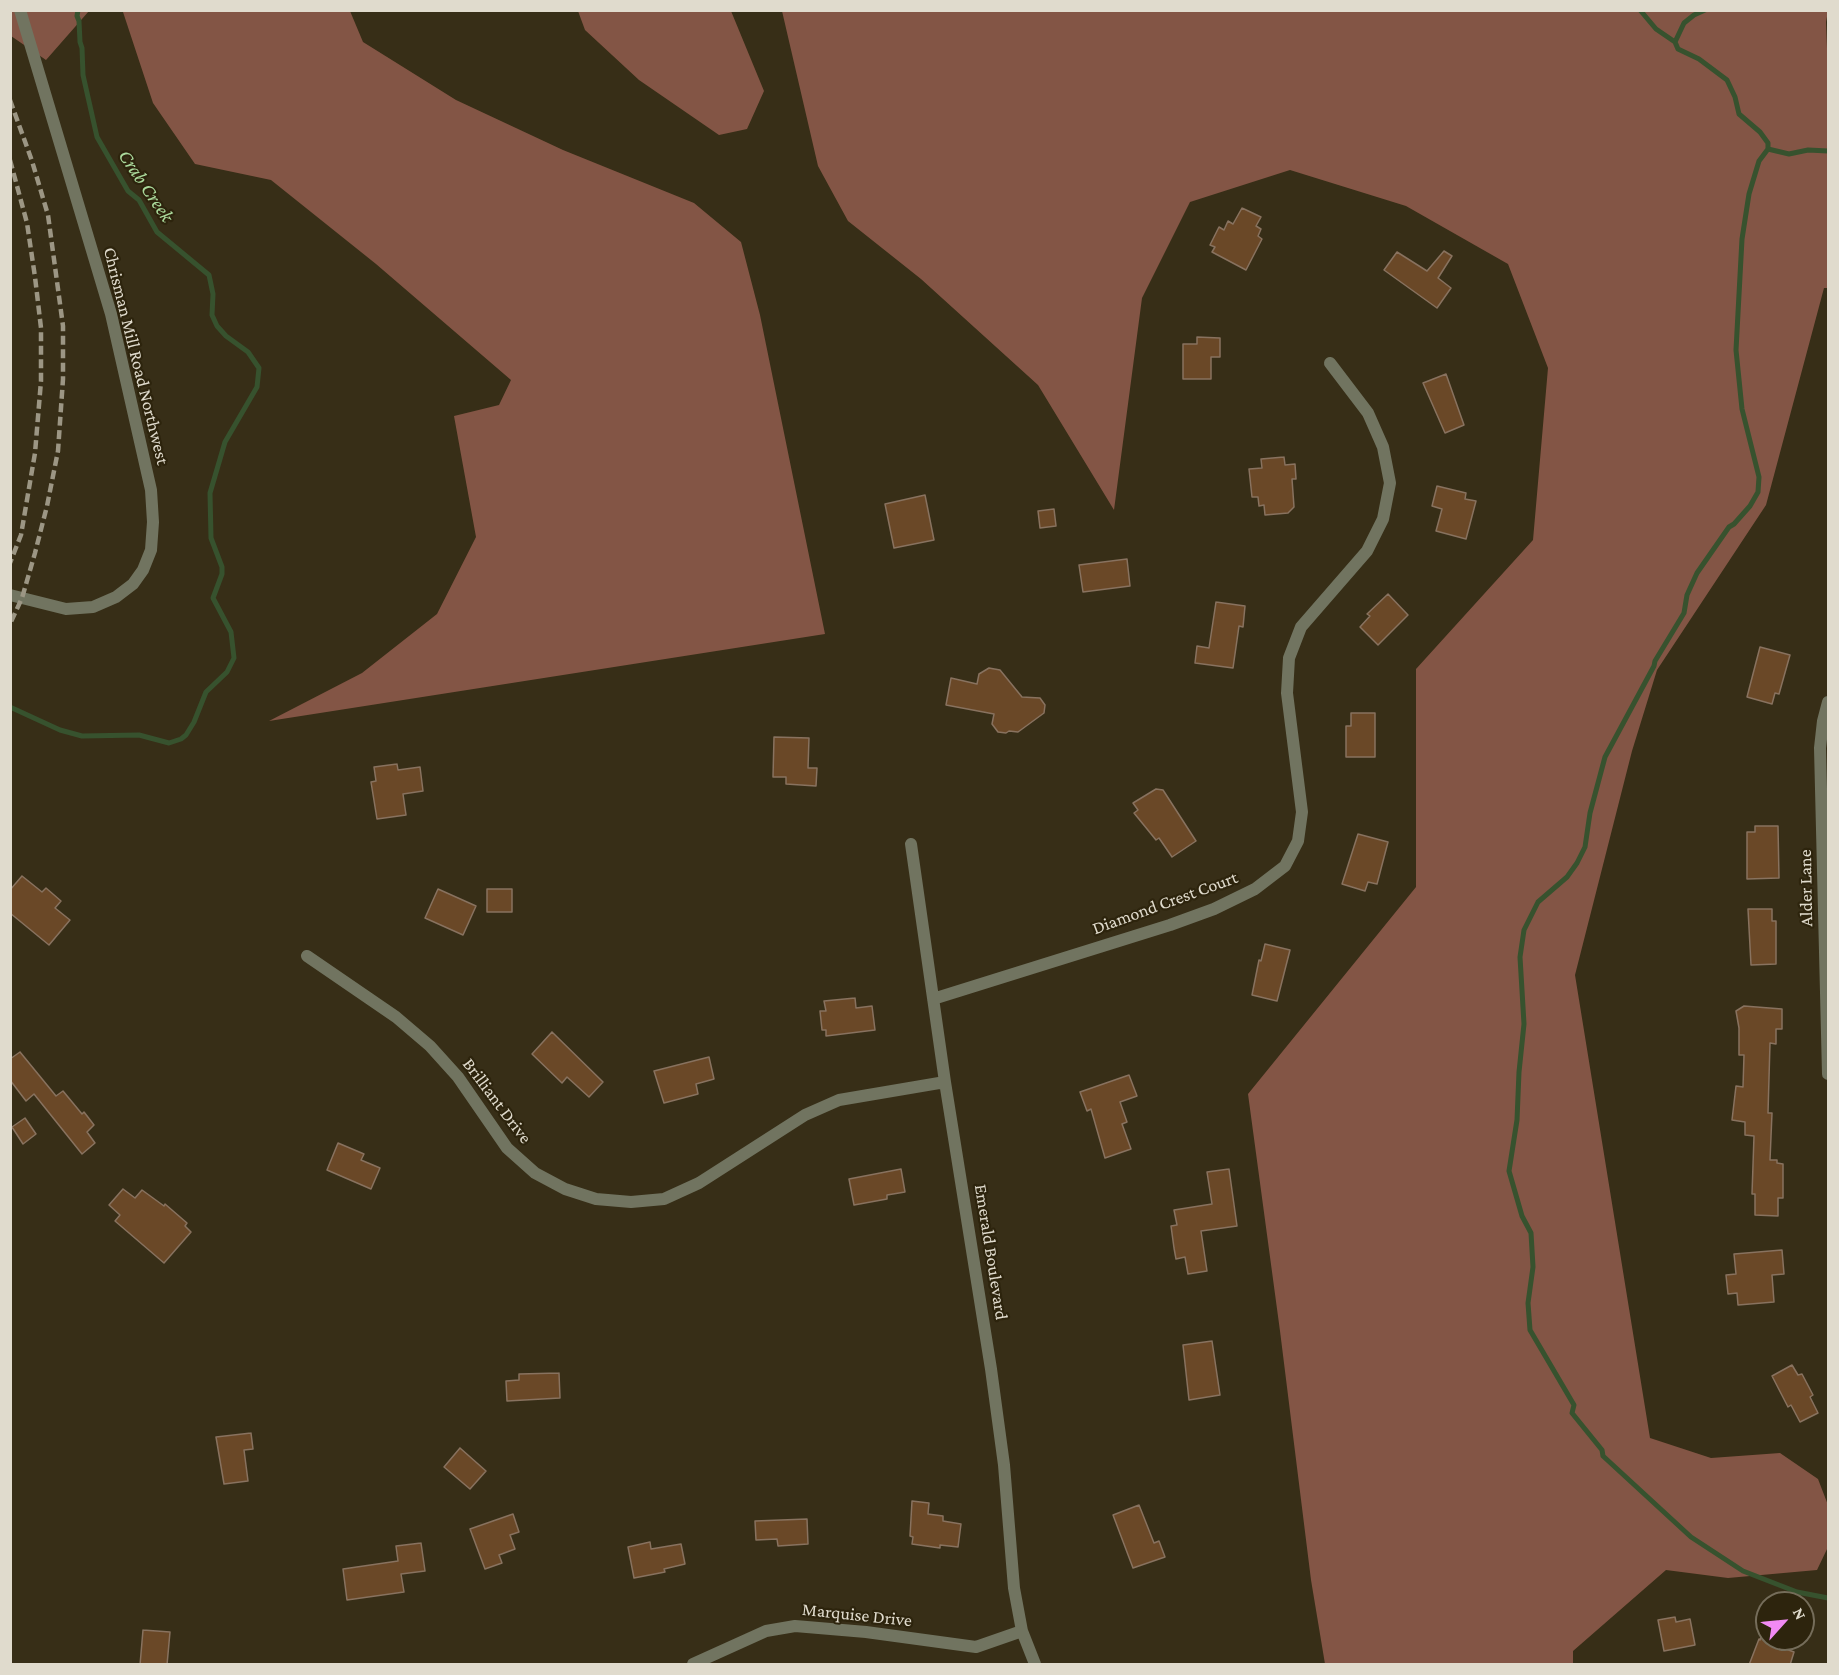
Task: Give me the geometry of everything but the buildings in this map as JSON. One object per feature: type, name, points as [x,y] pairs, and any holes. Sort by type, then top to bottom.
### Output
[{"type":"street","name":"Chrisman Mill Road Northwest","points":[[10,595],[66,609],[93,607],[116,597],[133,584],[143,570],[151,549],[153,522],[151,490],[111,314],[20,10]]},
{"type":"street","name":"Diamond Crest Court","points":[[933,999],[1170,925],[1214,909],[1256,889],[1285,866],[1298,841],[1302,812],[1287,693],[1289,658],[1301,627],[1367,551],[1383,519],[1390,483],[1383,447],[1368,413],[1330,363]]},
{"type":"street","name":"Alder Lane","points":[[1828,702],[1823,720],[1820,748],[1826,857],[1828,1074]]},
{"type":"street","name":"Emerald Boulevard","points":[[911,844],[945,1082],[991,1368],[1004,1465],[1014,1588],[1023,1631],[1035,1665]]},
{"type":"street","name":"Brilliant Drive","points":[[307,956],[396,1017],[430,1046],[458,1077],[507,1148],[535,1173],[565,1189],[596,1199],[631,1202],[664,1199],[699,1183],[805,1114],[839,1100],[945,1082]]},
{"type":"street","name":"Marquise Drive","points":[[693,1665],[766,1631],[795,1626],[866,1632],[975,1647],[1023,1631]]},
{"type":"shaded area","points":[[11,11],[89,11],[46,60],[11,36]]},
{"type":"shaded area","points":[[121,11],[350,11],[363,42],[456,100],[563,150],[694,203],[741,242],[760,315],[825,634],[269,721],[362,673],[437,614],[476,537],[454,416],[499,405],[511,380],[376,264],[271,180],[195,164],[153,103]]},
{"type":"shaded area","points":[[578,11],[731,11],[764,91],[747,129],[719,135],[639,80],[585,30]]},
{"type":"shaded area","points":[[782,11],[1828,11],[1826,22],[1828,288],[1824,288],[1766,505],[1657,670],[1632,751],[1575,975],[1650,1438],[1711,1458],[1780,1453],[1818,1479],[1828,1505],[1828,1547],[1817,1570],[1728,1578],[1666,1570],[1573,1651],[1573,1664],[1325,1664],[1311,1580],[1248,1094],[1416,887],[1416,669],[1533,540],[1548,368],[1508,264],[1406,206],[1290,170],[1190,202],[1142,298],[1114,510],[1038,385],[921,279],[848,221],[818,166]]},
{"type":"waterway","name":"Crab Creek","points":[[10,707],[60,730],[82,736],[139,735],[169,743],[186,735],[206,692],[227,672],[234,658],[231,632],[213,598],[222,574],[222,567],[211,538],[210,493],[225,442],[257,387],[259,368],[248,352],[226,336],[217,326],[212,315],[213,294],[209,275],[157,232],[139,200],[128,191],[97,137],[83,75],[78,10]]},
{"type":"waterway","points":[[1640,10],[1656,29],[1675,42],[1678,49],[1699,59],[1727,80],[1735,97],[1739,114],[1760,132],[1768,143],[1768,149],[1759,161],[1749,194],[1742,239],[1736,350],[1742,409],[1759,477],[1758,492],[1750,506],[1729,527],[1697,573],[1687,595],[1684,613],[1655,661],[1605,757],[1590,813],[1585,847],[1567,877],[1538,902],[1524,930],[1520,957],[1524,1024],[1517,1120],[1509,1171],[1522,1216],[1531,1233],[1533,1267],[1528,1303],[1530,1330],[1574,1405],[1572,1413],[1602,1450],[1603,1456],[1691,1537],[1743,1571],[1797,1592],[1828,1598]]},
{"type":"waterway","points":[[1675,42],[1684,23],[1705,10]]},
{"type":"waterway","points":[[1768,149],[1789,154],[1808,150],[1828,151]]},
{"type":"railway","points":[[10,100],[48,215],[63,326],[63,379],[58,451],[35,553],[22,598],[10,624]]},
{"type":"railway","points":[[10,160],[27,223],[41,328],[41,381],[35,453],[21,535],[10,563]]}]
